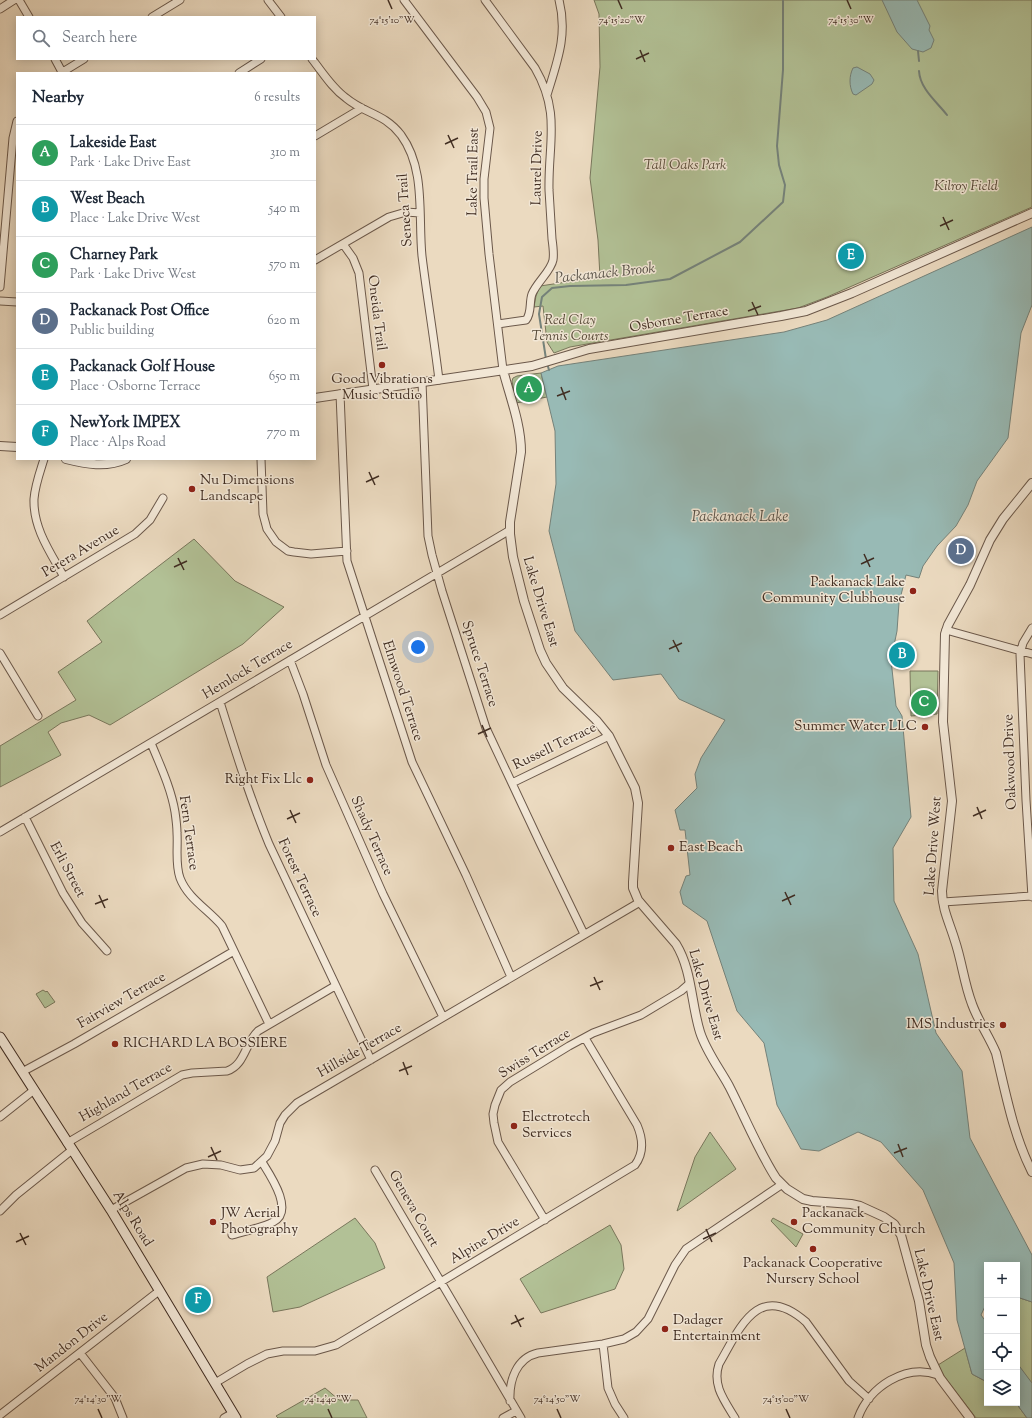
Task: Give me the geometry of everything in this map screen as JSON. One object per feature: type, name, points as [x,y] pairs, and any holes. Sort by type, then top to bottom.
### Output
[{"type":"main road","name":"Alps Road","points":[[0,1037],[111,1210],[234,1415]]},
{"type":"street","points":[[0,9],[14,0]]},
{"type":"street","points":[[19,0],[28,16]]},
{"type":"street","points":[[154,16],[180,0]]},
{"type":"street","points":[[268,0],[280,16]]},
{"type":"street","name":"Lake Trail East","points":[[404,0],[482,104],[488,120],[490,136],[484,179],[484,198],[503,370]]},
{"type":"street","name":"Laurel Drive","points":[[485,0],[541,78],[548,95],[552,126],[549,189],[553,260],[549,269],[535,288],[528,318],[523,322],[498,324]]},
{"type":"street","points":[[548,95],[562,42],[563,22],[560,0]]},
{"type":"street","points":[[56,60],[62,72],[82,60]]},
{"type":"street","points":[[241,72],[259,60]]},
{"type":"street","name":"Seneca Trail","points":[[313,60],[334,88],[346,98],[362,108],[374,113],[398,131],[408,146],[416,166],[418,177],[422,254],[439,380]]},
{"type":"street","points":[[316,135],[362,108]]},
{"type":"street","points":[[0,288],[13,138],[16,125]]},
{"type":"street","points":[[316,259],[389,217],[406,212],[420,213]]},
{"type":"street","name":"Osborne Terrace","points":[[316,398],[532,366],[578,351],[596,347],[806,311],[852,293],[1032,213]]},
{"type":"street","name":"Oneida Trail","points":[[343,244],[353,258],[359,273],[373,389]]},
{"type":"street","points":[[0,301],[16,302]]},
{"type":"street","name":"Lake Drive East","points":[[503,370],[517,421],[521,442],[511,510],[510,530],[513,556],[524,601],[540,650],[546,663],[563,688],[596,720],[609,736],[635,788],[638,804],[633,882],[635,894],[680,951],[686,967],[696,1019],[707,1049],[728,1084],[771,1171],[781,1185],[795,1195],[812,1201],[860,1206],[884,1217],[894,1224],[900,1235],[919,1301],[926,1345],[930,1357],[938,1374],[970,1418]]},
{"type":"street","name":"Spruce Terrace","points":[[422,382],[428,536],[437,574],[483,718],[512,783],[584,934]]},
{"type":"street","name":"Elmwood Terrace","points":[[340,394],[346,551],[364,616],[412,762],[466,875],[512,977]]},
{"type":"street","points":[[0,446],[16,447]]},
{"type":"street","points":[[44,460],[35,494],[34,508],[42,538],[64,577]]},
{"type":"street","points":[[70,460],[83,463],[100,464],[114,463],[123,460]]},
{"type":"street","points":[[261,460],[263,514],[268,530],[276,542],[294,552],[322,554],[346,551]]},
{"type":"street","name":"Lake Drive West","points":[[1032,483],[1003,519],[990,540],[970,585],[946,630],[944,644],[943,722],[952,801],[942,883],[943,902],[960,957],[970,997],[996,1053],[1019,1144],[1032,1172]]},
{"type":"street","name":"Perera Avenue","points":[[0,615],[135,534],[150,520],[163,498]]},
{"type":"street","name":"Hemlock Terrace","points":[[0,832],[510,530]]},
{"type":"street","name":"Oakwood Drive","points":[[1032,628],[1020,651],[1026,800],[1032,896]]},
{"type":"street","points":[[946,630],[1032,654]]},
{"type":"street","points":[[0,653],[38,716]]},
{"type":"street","name":"Shady Terrace","points":[[290,660],[303,694],[326,765],[383,894],[443,1017]]},
{"type":"street","name":"Forest Terrace","points":[[220,702],[255,811],[335,986],[371,1060]]},
{"type":"street","name":"Russell Terrace","points":[[512,783],[609,736]]},
{"type":"street","name":"Fern Terrace","points":[[151,743],[175,811],[177,831],[177,866],[181,879],[197,901],[217,919],[222,926],[269,1024]]},
{"type":"street","name":"Erli Street","points":[[25,817],[74,911],[89,933],[107,951]]},
{"type":"street","points":[[943,902],[1032,896]]},
{"type":"street","name":"Hillside Terrace","points":[[262,1162],[272,1149],[280,1123],[290,1108],[297,1103],[640,902]]},
{"type":"street","name":"Fairview Terrace","points":[[22,1072],[74,1044],[234,951]]},
{"type":"street","name":"Swiss Terrace","points":[[545,1220],[498,1142],[494,1123],[495,1105],[501,1090],[506,1085],[585,1038],[604,1028],[641,1015],[689,984]]},
{"type":"street","name":"Highland Terrace","points":[[0,1211],[70,1146],[182,1075],[227,1071],[232,1069],[241,1061],[253,1036],[258,1031],[335,986]]},
{"type":"street","name":"Alpine Drive","points":[[215,1383],[267,1354],[283,1351],[315,1351],[336,1345],[635,1165],[641,1154],[642,1140],[637,1125],[585,1038]]},
{"type":"street","points":[[0,1117],[34,1090]]},
{"type":"street","points":[[111,1210],[186,1168],[196,1164],[212,1164],[240,1170],[254,1168],[262,1162],[281,1196],[282,1208],[280,1214],[273,1222],[232,1235]]},
{"type":"street","name":"Geneva Court","points":[[375,1170],[520,1418]]},
{"type":"street","points":[[510,1401],[510,1387],[515,1372],[520,1364],[529,1356],[538,1352],[603,1344],[629,1337],[648,1319],[675,1265],[686,1249],[781,1185]]},
{"type":"street","name":"Mandon Drive","points":[[0,1416],[159,1290]]},
{"type":"street","points":[[735,1418],[719,1391],[716,1377],[717,1370],[747,1318],[757,1310],[769,1306],[784,1308],[799,1316],[806,1322],[849,1381],[869,1399]]},
{"type":"street","points":[[603,1344],[608,1388],[615,1404],[624,1418]]},
{"type":"street","points":[[80,1352],[114,1398],[123,1418]]},
{"type":"street","points":[[858,1418],[863,1406],[879,1388],[899,1376],[909,1372],[924,1370],[938,1374]]},
{"type":"street","points":[[503,1418],[516,1411]]},
{"type":"street","points":[[224,1418],[234,1415]]},
{"type":"green space","points":[[594,0],[1032,0],[1032,207],[827,297],[798,308],[570,347],[554,353],[547,342],[543,306],[534,307],[540,286],[600,277],[598,240],[590,178],[600,67],[599,14]]},
{"type":"green space","points":[[541,373],[547,397],[516,403],[512,381],[513,378],[517,376]]},
{"type":"green space","points":[[194,539],[235,581],[284,607],[243,644],[110,725],[89,715],[61,723],[48,732],[61,755],[0,787],[0,746],[76,700],[58,672],[102,642],[87,621]]},
{"type":"green space","points":[[910,671],[938,671],[937,714],[911,716]]},
{"type":"green space","points":[[43,990],[46,992],[47,991],[55,1002],[45,1008],[36,994]]},
{"type":"green space","points":[[710,1132],[736,1169],[677,1211],[695,1157]]},
{"type":"green space","points":[[355,1218],[375,1243],[385,1268],[300,1307],[273,1312],[267,1277]]},
{"type":"green space","points":[[773,1218],[803,1234],[796,1247],[771,1221]]},
{"type":"green space","points":[[610,1225],[621,1245],[624,1269],[615,1289],[541,1313],[520,1279]]},
{"type":"green space","points":[[1020,1298],[1032,1302],[1032,1384],[1020,1368]]},
{"type":"green space","points":[[965,1348],[972,1374],[984,1380],[984,1406],[1018,1406],[1027,1418],[976,1418],[944,1376],[938,1365]]},
{"type":"green space","points":[[325,1388],[339,1400],[358,1400],[367,1418],[278,1418],[276,1416]]},
{"type":"water","points":[[882,0],[917,0],[930,26],[929,30],[934,40],[931,48],[923,52],[912,49],[897,32]]},
{"type":"water","points":[[857,67],[870,74],[874,80],[872,84],[856,95],[853,94],[850,81],[853,68]]},
{"type":"water","name":"Packanack Lake","points":[[1032,227],[1032,305],[1021,333],[1008,438],[977,481],[968,505],[956,526],[937,546],[923,566],[919,578],[906,575],[899,603],[897,631],[891,660],[896,706],[902,716],[911,817],[893,848],[894,901],[918,954],[936,1033],[962,1071],[970,1138],[1032,1255],[1032,1302],[1020,1298],[1020,1262],[984,1262],[984,1308],[981,1315],[984,1319],[984,1380],[972,1374],[957,1320],[954,1263],[923,1190],[881,1142],[858,1132],[819,1151],[801,1149],[777,1105],[764,1043],[737,1011],[707,921],[683,904],[680,892],[686,876],[690,875],[685,830],[680,830],[675,810],[697,788],[695,774],[701,758],[725,720],[679,699],[661,674],[613,680],[575,631],[549,531],[556,484],[555,431],[541,373],[558,366],[784,332],[827,320]]},
{"type":"water","points":[[1020,1367],[1032,1383],[1032,1418],[1027,1418],[1018,1406],[1020,1406]]},
{"type":"waterway","name":"Packanack Brook","points":[[546,359],[539,314],[542,297],[552,288],[570,286],[626,285],[670,279],[740,242],[783,202],[785,185],[779,165],[777,146],[783,70],[783,0]]},
{"type":"waterway","points":[[918,51],[919,61]]},
{"type":"waterway","points":[[919,71],[922,84],[947,115]]},
{"type":"waterway","name":"Packanack Brook","points":[[547,363],[549,370]]},
{"type":"place","name":"Packanack Golf House","points":[[851,256]]},
{"type":"place","name":"Good Vibrations Music Studio","points":[[382,365]]},
{"type":"place","name":"Lakeside East","points":[[529,389]]},
{"type":"place","name":"Nu Dimensions Landscape","points":[[192,489]]},
{"type":"place","name":"Packanack Post Office","points":[[961,551]]},
{"type":"place","name":"Packanack Lake Community Clubhouse","points":[[913,591]]},
{"type":"place","name":"West Beach","points":[[902,655]]},
{"type":"place","name":"Charney Park","points":[[924,703]]},
{"type":"place","name":"Summer Water LLC","points":[[925,727]]},
{"type":"place","name":"Right Fix Llc","points":[[310,780]]},
{"type":"place","name":"East Beach","points":[[671,848]]},
{"type":"place","name":"IMS Industries","points":[[1003,1025]]},
{"type":"place","name":"RICHARD LA BOSSIERE","points":[[115,1044]]},
{"type":"place","name":"Electrotech Services","points":[[514,1126]]},
{"type":"place","name":"JW Aerial Photography","points":[[213,1222]]},
{"type":"place","name":"Packanack Community Church","points":[[794,1222]]},
{"type":"place","name":"Packanack Cooperative Nursery School","points":[[813,1249]]},
{"type":"place","name":"NewYork IMPEX","points":[[198,1300]]},
{"type":"place","name":"Dadager Entertainment","points":[[665,1329]]},
{"type":"park label","name":"Tall Oaks Park","points":[[685,166]]},
{"type":"park label","name":"Kilroy Field","points":[[966,187]]},
{"type":"park label","name":"Red Clay Tennis Courts","points":[[570,330]]}]
